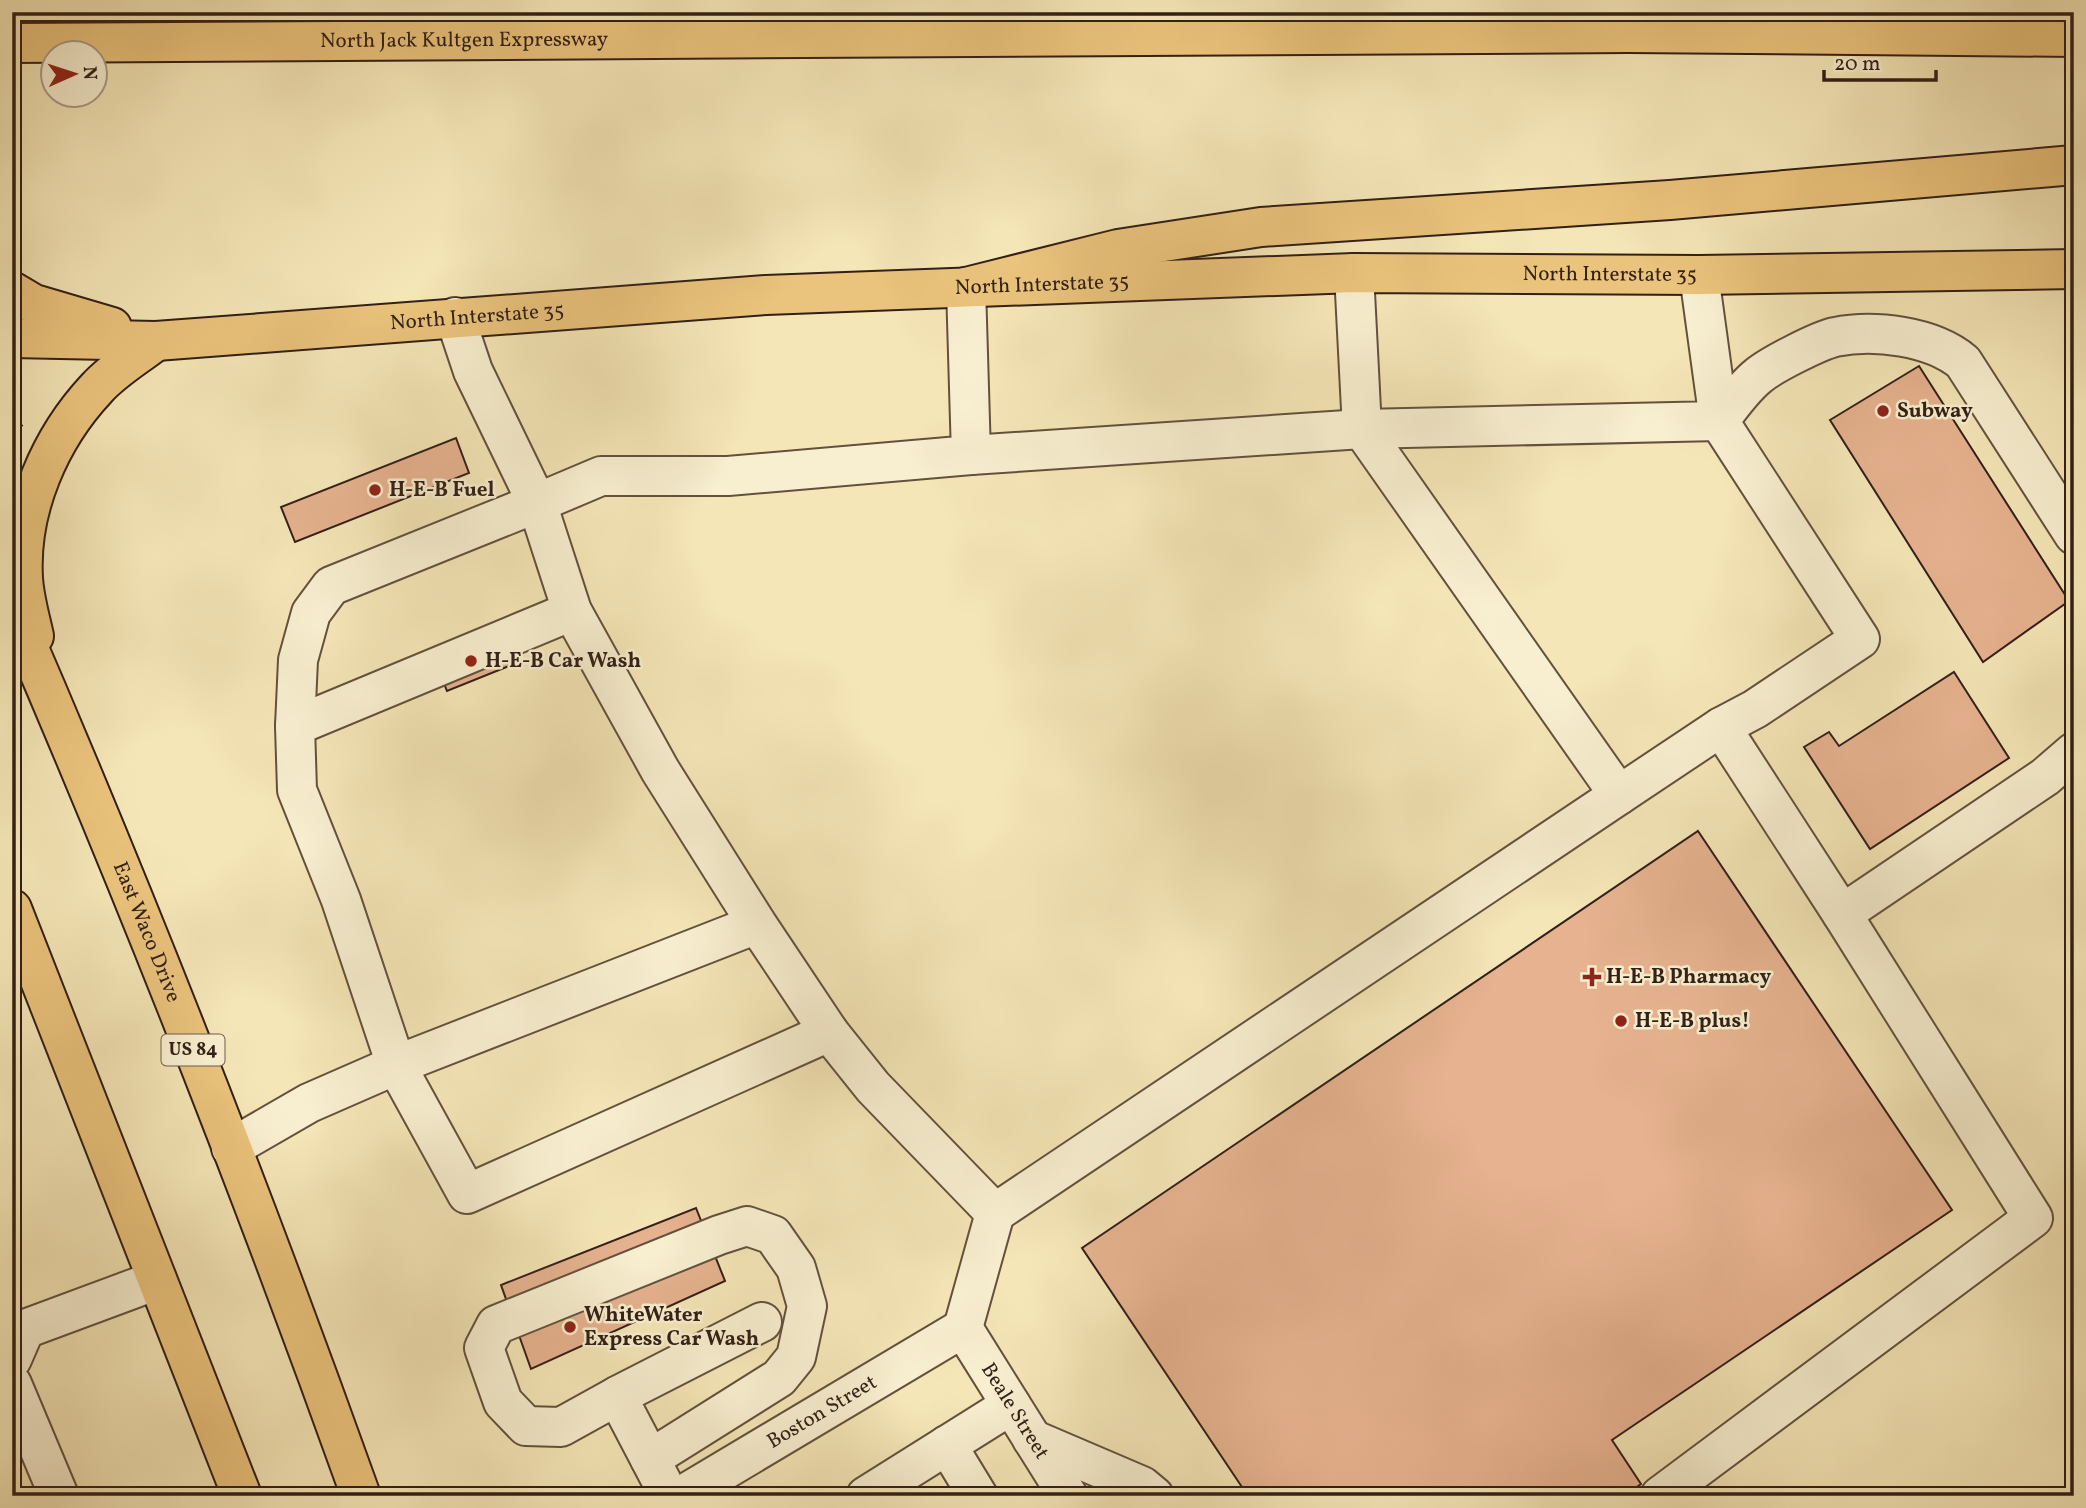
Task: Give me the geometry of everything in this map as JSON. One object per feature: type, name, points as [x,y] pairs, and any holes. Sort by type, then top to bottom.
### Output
[{"type":"main road","name":"North Jack Kultgen Expressway","points":[[12,43],[1614,33],[2074,37]]},
{"type":"main road","points":[[966,287],[1118,249],[1261,227],[1670,200],[2074,165]]},
{"type":"main road","name":"North Interstate 35","points":[[12,338],[156,341],[766,295],[1354,273],[1699,275],[2074,269]]},
{"type":"main road","points":[[12,291],[34,304],[156,341]]},
{"type":"main road","points":[[43,680],[23,579],[25,523],[36,486],[59,439],[97,387],[156,341]]},
{"type":"main road","name":"East Waco Drive","points":[[12,609],[174,998],[295,1310],[361,1496]]},
{"type":"main road","points":[[12,909],[242,1496]]},
{"type":"street","points":[[1354,273],[1362,429],[1619,795]]},
{"type":"street","points":[[963,1328],[995,1213],[1721,727],[1755,709],[1860,639],[1719,421],[1699,275]]},
{"type":"street","points":[[966,287],[971,454]]},
{"type":"street","points":[[455,317],[473,371],[537,503],[572,611],[660,770],[829,1032],[873,1087],[995,1213]]},
{"type":"street","points":[[829,1032],[467,1194],[396,1065],[346,913],[297,790],[295,726],[298,660],[311,613],[331,586],[601,475],[728,476],[971,454],[1362,429],[1719,421],[1758,375],[1833,337],[1894,337],[1926,341],[1949,350],[1963,362],[2074,535]]},
{"type":"street","points":[[295,726],[572,611]]},
{"type":"street","points":[[1660,1496],[2033,1218],[1721,727]]},
{"type":"street","points":[[1842,914],[2045,777],[2074,752]]},
{"type":"street","points":[[231,1148],[309,1103],[396,1065],[757,924]]},
{"type":"street","points":[[650,1459],[779,1378],[796,1357],[807,1306],[796,1268],[773,1235],[747,1226],[719,1235],[496,1325],[484,1348],[503,1402],[526,1426],[561,1427],[762,1322]]},
{"type":"street","points":[[17,1333],[157,1280]]},
{"type":"street","name":"Beale Street","points":[[963,1328],[1066,1495]]},
{"type":"street","name":"Boston Street","points":[[681,1496],[963,1328]]},
{"type":"street","points":[[12,1384],[59,1496]]},
{"type":"street","points":[[617,1396],[670,1496]]},
{"type":"street","points":[[866,1496],[1011,1405]]},
{"type":"street","points":[[1032,1439],[1142,1486],[1154,1496]]},
{"type":"street","points":[[947,1445],[978,1496]]},
{"type":"building","points":[[1919,366],[2069,601],[1983,662],[1830,420]]},
{"type":"building","name":"H-E-B Fuel","points":[[456,438],[469,473],[295,542],[281,507]]},
{"type":"building","name":"H-E-B Car Wash","points":[[496,631],[509,666],[447,691],[433,656]]},
{"type":"building","points":[[1954,672],[2009,758],[1870,849],[1804,747],[1829,732],[1839,746]]},
{"type":"building","name":"H-E-B plus!","points":[[1698,831],[1952,1210],[1612,1440],[1641,1484],[1624,1496],[1248,1496],[1082,1248]]},
{"type":"building","name":"WhiteWater Express Car Wash","points":[[696,1208],[725,1281],[531,1369],[501,1285]]},
{"type":"place","name":"Subway","points":[[1883,411]]},
{"type":"place","name":"H-E-B Fuel","points":[[375,490]]},
{"type":"place","name":"H-E-B Car Wash","points":[[471,661]]},
{"type":"place","name":"H-E-B Pharmacy","points":[[1592,977]]},
{"type":"place","name":"H-E-B plus!","points":[[1621,1021]]},
{"type":"place","name":"WhiteWater Express Car Wash","points":[[570,1327]]}]
